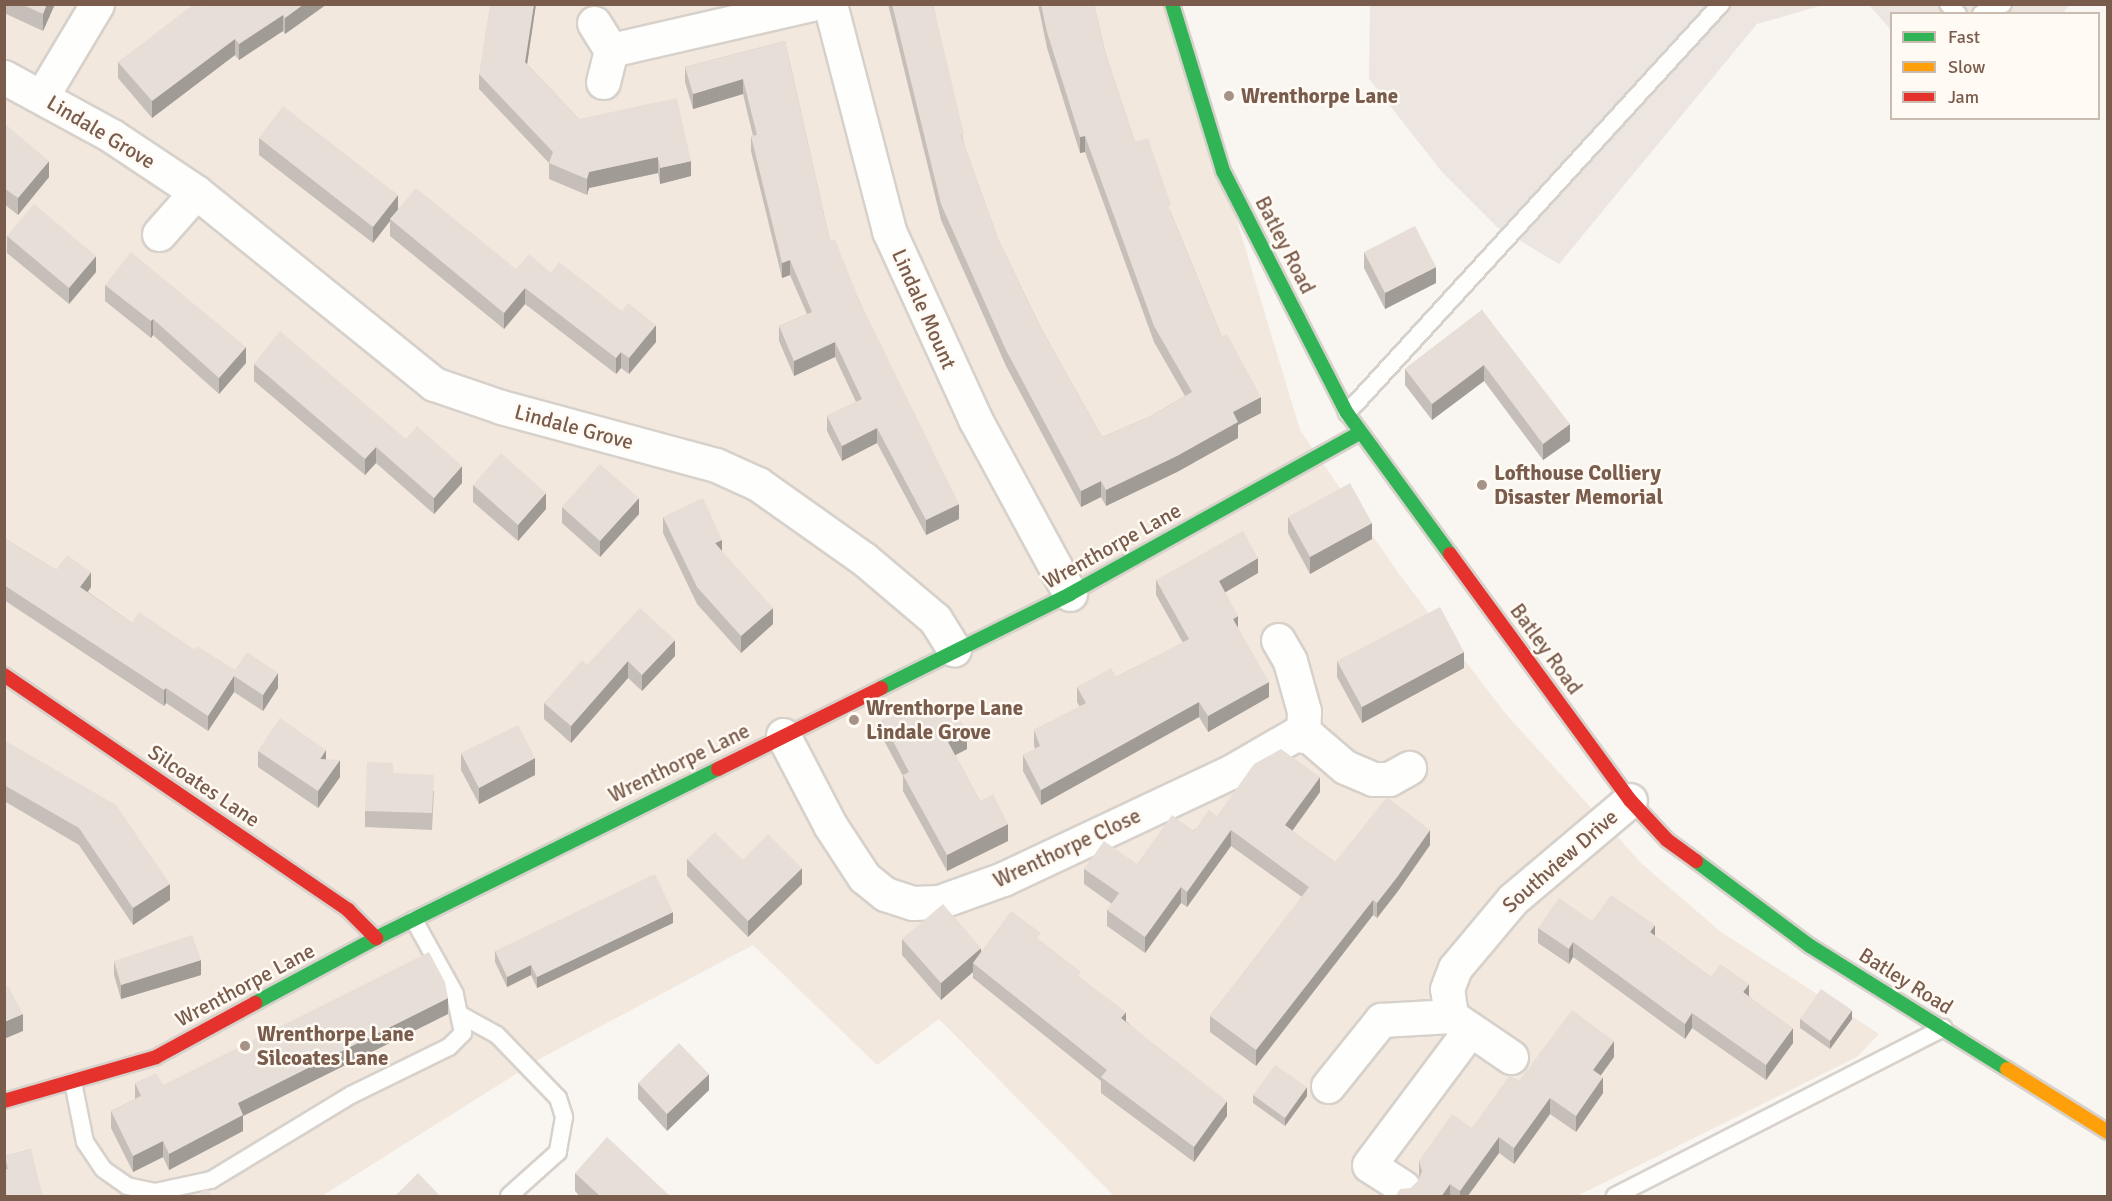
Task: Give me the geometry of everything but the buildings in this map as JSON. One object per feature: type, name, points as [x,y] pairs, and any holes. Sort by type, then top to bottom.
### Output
[{"type":"street","points":[[42,96],[97,4]]},
{"type":"street","points":[[603,82],[603,37],[812,4]]},
{"type":"street","name":"Lindale Mount","points":[[830,4],[889,231],[975,419],[1070,594]]},
{"type":"street","name":"Batley Road","points":[[1172,4],[1223,171],[1347,413],[1359,433],[1630,800],[1667,840],[1810,946],[2108,1132]]},
{"type":"street","name":"Lindale Grove","points":[[4,78],[42,96],[195,192],[434,384],[501,407],[716,465],[758,484],[864,560],[935,619],[954,651]]},
{"type":"street","points":[[159,234],[195,192]]},
{"type":"street","name":"Wrenthorpe Lane","points":[[4,1101],[156,1057],[376,938],[1070,594],[1359,433]]},
{"type":"street","points":[[1278,640],[1290,661],[1304,711],[1303,736],[1310,737],[1345,767],[1374,779],[1389,779],[1409,768]]},
{"type":"street","name":"Silcoates Lane","points":[[4,675],[348,910],[376,938]]},
{"type":"street","name":"Wrenthorpe Close","points":[[783,735],[830,825],[864,877],[885,894],[920,903],[939,902],[1003,879],[1232,771],[1296,734],[1303,736]]},
{"type":"street","name":"Southview Drive","points":[[1458,1033],[1447,989],[1462,959],[1513,899],[1630,800]]},
{"type":"street","points":[[1328,1086],[1381,1020],[1458,1033],[1511,1057]]},
{"type":"street","points":[[1403,1187],[1369,1165],[1458,1033]]},
{"type":"lane","points":[[1347,413],[1721,4]]},
{"type":"lane","points":[[1986,12],[2003,4]]},
{"type":"lane","points":[[73,1082],[85,1142],[103,1170],[127,1186],[155,1192],[201,1191],[211,1180],[351,1095],[449,1047],[463,1033],[454,994],[414,920]]},
{"type":"lane","points":[[459,1014],[497,1035],[558,1098],[564,1117],[558,1152],[508,1197]]},
{"type":"lane","points":[[1616,1197],[1943,1029]]},
{"type":"shaded area","points":[[5,5],[1172,5],[1300,430],[1399,574],[1505,713],[1642,864],[1721,932],[1879,1034],[1857,1057],[1577,1196],[1114,1196],[939,1019],[877,1065],[753,945],[543,1057],[322,1196],[5,1196]]},
{"type":"shaded area","points":[[1370,5],[1823,5],[1757,24],[1559,264],[1497,227],[1442,172],[1369,79]]},
{"type":"shaded area","points":[[1869,5],[2069,5],[2064,12],[1890,12],[1890,29]]},
{"type":"traffic: fast","points":[[1172,4],[1223,171],[1347,413],[1450,554]]},
{"type":"traffic: fast","points":[[881,688],[1070,594],[1359,433]]},
{"type":"traffic: fast","points":[[255,1003],[376,938],[718,769]]},
{"type":"traffic: fast","points":[[1696,861],[1810,946],[2007,1069]]},
{"type":"traffic: slow","points":[[2007,1069],[2108,1132]]},
{"type":"traffic: jam","points":[[1450,554],[1630,800],[1667,840],[1696,861]]},
{"type":"traffic: jam","points":[[4,675],[348,910],[376,938]]},
{"type":"traffic: jam","points":[[718,769],[881,688]]},
{"type":"traffic: jam","points":[[4,1101],[156,1057],[255,1003]]},
{"type":"place","name":"Wrenthorpe Lane","points":[[1229,96]]},
{"type":"place","name":"Lofthouse Colliery Disaster Memorial","points":[[1482,485]]},
{"type":"place","name":"Wrenthorpe Lane Lindale Grove","points":[[854,720]]},
{"type":"place","name":"Wrenthorpe Lane Silcoates Lane","points":[[245,1046]]}]
